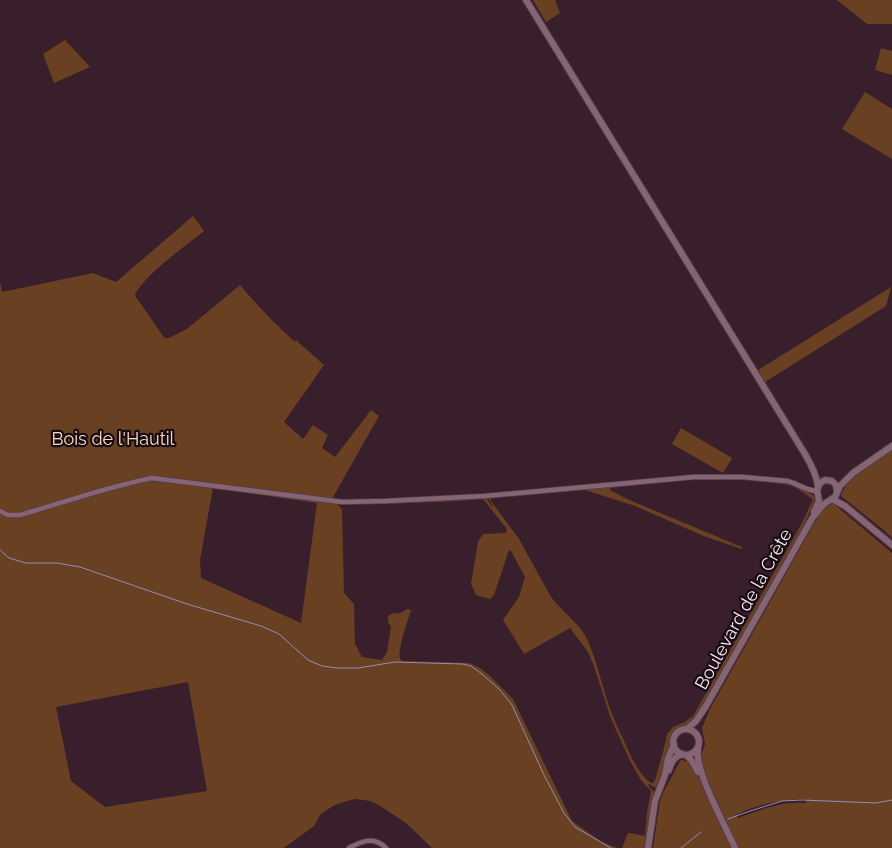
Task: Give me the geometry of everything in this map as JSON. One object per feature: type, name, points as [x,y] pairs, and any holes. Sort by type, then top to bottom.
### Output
[{"type":"main road","points":[[526,0],[811,465],[816,477],[818,491],[824,500],[834,496]]},
{"type":"main road","name":"Boulevard de la Crête","points":[[687,729],[696,721],[706,706],[818,510],[834,496],[843,482],[853,473],[892,446]]},
{"type":"main road","points":[[811,465],[820,475],[836,486],[834,496]]},
{"type":"main road","name":"Boulevard de la Crête","points":[[807,527],[818,503],[818,491],[822,482],[841,479],[853,473]]},
{"type":"main road","points":[[834,496],[892,545]]},
{"type":"main road","name":"Boulevard de la Crête","points":[[697,735],[698,725],[706,706]]},
{"type":"main road","points":[[649,848],[655,801],[665,775],[674,739],[677,733],[683,730],[687,729],[697,735],[699,740],[697,759],[704,781]]},
{"type":"main road","points":[[674,745],[676,750],[692,761],[704,781],[736,848]]},
{"type":"main road","points":[[649,848],[655,810],[672,761],[676,757],[694,753],[698,749]]},
{"type":"street","points":[[0,511],[8,515],[20,515],[120,485],[152,478],[342,502],[485,496],[716,476],[787,481],[811,491],[818,491]]},
{"type":"street","points":[[348,848],[370,840],[379,842],[386,848]]},
{"type":"green space","points":[[533,0],[555,0],[560,13],[546,22]]},
{"type":"green space","points":[[837,0],[892,0],[892,24],[867,24]]},
{"type":"green space","points":[[65,40],[90,67],[54,83],[43,54]]},
{"type":"green space","points":[[881,48],[892,51],[892,75],[875,70]]},
{"type":"green space","points":[[865,92],[892,109],[892,159],[842,129]]},
{"type":"green space","name":"Bois de l'Hautil","points":[[193,216],[204,231],[158,268],[135,294],[163,336],[169,338],[187,329],[240,285],[295,342],[296,340],[324,365],[284,422],[303,439],[313,425],[328,435],[322,448],[335,457],[371,410],[379,416],[332,499],[342,509],[344,593],[354,604],[355,644],[362,657],[382,660],[387,652],[391,627],[388,622],[388,616],[409,609],[411,611],[399,655],[401,660],[469,663],[480,668],[490,676],[513,699],[572,821],[602,842],[617,848],[432,848],[406,823],[377,804],[356,799],[335,805],[325,811],[320,815],[314,826],[284,848],[0,848],[0,282],[2,292],[93,273],[116,282]],"holes":[[[213,488],[317,503],[301,623],[201,578],[200,560]],[[188,682],[207,791],[105,807],[71,781],[56,707]]]},
{"type":"green space","points":[[891,287],[886,306],[765,382],[758,370]]},
{"type":"green space","points":[[681,428],[732,458],[723,473],[672,444]]},
{"type":"green space","points":[[892,450],[892,538],[841,496],[848,483]]},
{"type":"green space","points":[[705,477],[743,479],[791,483],[813,495],[815,499],[802,530],[698,714],[691,723],[678,728],[672,735],[670,750],[665,760],[664,774],[659,786],[656,788],[648,785],[656,794],[647,848],[622,848],[628,833],[645,836],[651,791],[641,780],[629,759],[610,716],[588,652],[570,628],[524,654],[503,620],[519,597],[525,577],[511,551],[509,550],[494,595],[490,599],[476,595],[471,584],[478,542],[483,534],[506,533],[507,529],[483,499],[441,502],[342,504],[481,497],[487,499],[492,507],[489,499],[491,497]],"holes":[[[694,479],[750,480],[789,485],[813,499],[802,523],[693,716],[673,727],[667,734],[655,780],[651,783],[636,766],[617,726],[585,635],[551,597],[519,539],[491,501],[491,498],[585,490],[635,506],[706,537],[742,549],[742,547],[627,499],[610,490],[610,488]]]},
{"type":"green space","points":[[834,504],[892,553],[892,848],[738,848],[703,771],[700,759],[705,744],[702,728],[710,709],[824,508]],"holes":[[[806,799],[806,803],[788,803],[738,818],[736,815],[751,808],[767,804]]]},
{"type":"green space","points":[[682,760],[691,763],[704,786],[704,790],[732,848],[653,848],[660,801]]},
{"type":"waterway","points":[[0,550],[9,558],[26,563],[57,563],[80,567],[187,604],[261,626],[279,634],[308,660],[322,666],[358,668],[395,662],[463,664],[471,666],[500,690],[512,705],[544,775],[564,813],[575,827],[611,848]]},
{"type":"waterway","points":[[728,819],[782,801],[876,803],[892,800]]},
{"type":"waterway","points":[[681,848],[701,832]]}]
